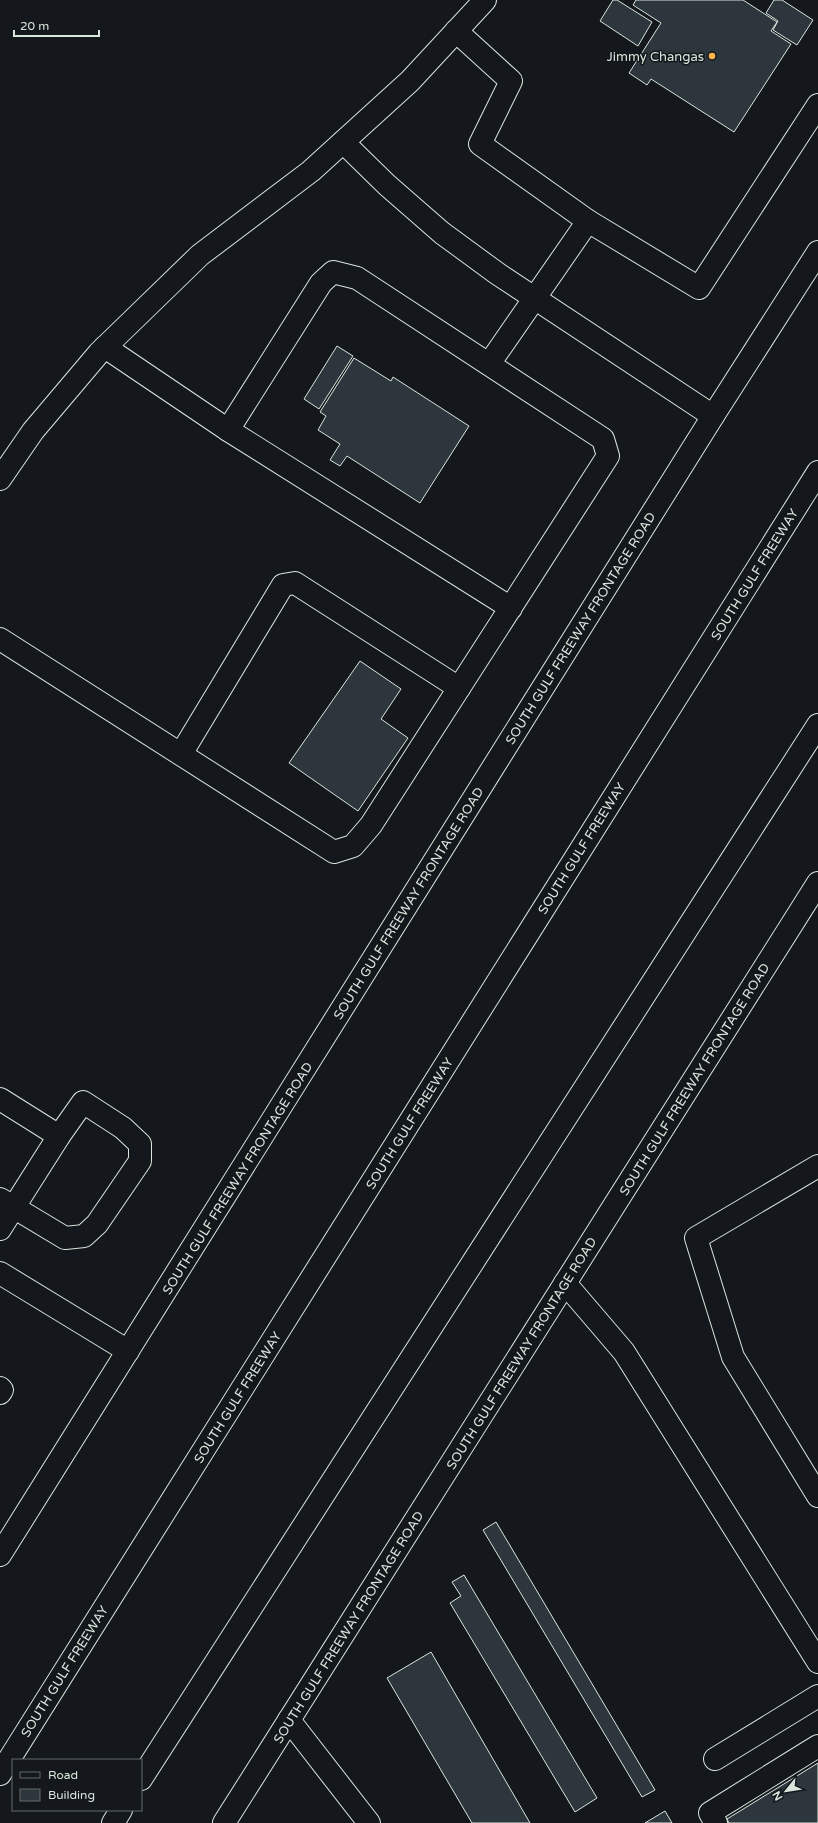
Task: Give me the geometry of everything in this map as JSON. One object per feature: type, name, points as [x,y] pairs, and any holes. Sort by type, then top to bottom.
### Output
[{"type":"main road","points":[[0,479],[33,431],[105,347],[200,255],[311,171],[410,81],[485,0]]},
{"type":"main road","points":[[456,31],[511,81],[480,144],[588,221],[699,288],[818,105]]},
{"type":"main road","points":[[343,142],[387,185],[442,233],[535,299],[713,416]]},
{"type":"main road","points":[[489,364],[588,221]]},
{"type":"main road","name":"SOUTH GULF FREEWAY FRONTAGE ROAD","points":[[0,1555],[713,416],[818,252]]},
{"type":"main road","points":[[0,639],[334,852],[353,846],[371,826],[608,456],[603,439],[357,278],[333,272],[321,283],[228,430]]},
{"type":"main road","points":[[105,347],[228,430],[511,608]]},
{"type":"main road","name":"SOUTH GULF FREEWAY","points":[[0,1774],[818,472]]},
{"type":"main road","points":[[181,754],[284,585],[295,583],[459,688]]},
{"type":"main road","points":[[142,1777],[818,725]]},
{"type":"main road","name":"SOUTH GULF FREEWAY FRONTAGE ROAD","points":[[224,1823],[816,889]]},
{"type":"main road","points":[[0,1099],[59,1136]]},
{"type":"main road","points":[[0,1229],[7,1203],[59,1136],[83,1102],[123,1128],[140,1144],[140,1161],[97,1224],[84,1236],[65,1238],[7,1203]]},
{"type":"main road","points":[[818,1166],[696,1238],[733,1357],[818,1496]]},
{"type":"main road","points":[[0,1273],[128,1351]]},
{"type":"main road","points":[[565,1283],[624,1352],[818,1662]]},
{"type":"main road","points":[[0,1388],[2,1390],[0,1393]]},
{"type":"main road","points":[[715,1759],[818,1696]]},
{"type":"main road","points":[[289,1720],[369,1823]]},
{"type":"main road","points":[[716,1823],[710,1813],[818,1746]]},
{"type":"main road","points":[[113,1823],[120,1811]]},
{"type":"building","points":[[613,0],[617,0],[652,22],[638,46],[600,21]]},
{"type":"building","name":"Jimmy Changas","points":[[636,0],[743,0],[777,22],[771,31],[791,44],[734,132],[651,79],[647,85],[629,73],[661,23],[633,5]]},
{"type":"building","points":[[774,0],[782,0],[813,20],[797,45],[773,30],[778,21],[766,13]]},
{"type":"building","points":[[337,346],[353,356],[319,409],[304,399]]},
{"type":"building","points":[[354,358],[391,381],[393,377],[469,426],[420,503],[347,456],[340,466],[330,460],[340,444],[318,430],[326,416],[320,412]]},
{"type":"building","points":[[360,661],[401,689],[381,719],[408,738],[358,811],[289,763]]},
{"type":"building","points":[[496,1522],[655,1790],[642,1797],[483,1530]]},
{"type":"building","points":[[464,1575],[597,1798],[575,1812],[450,1603],[461,1596],[452,1582]]},
{"type":"building","points":[[431,1652],[530,1823],[472,1823],[387,1678]]},
{"type":"building","points":[[818,1763],[818,1823],[729,1823],[727,1819]]},
{"type":"building","points":[[665,1811],[672,1823],[645,1823]]},
{"type":"place","name":"Jimmy Changas","points":[[712,56]]}]
